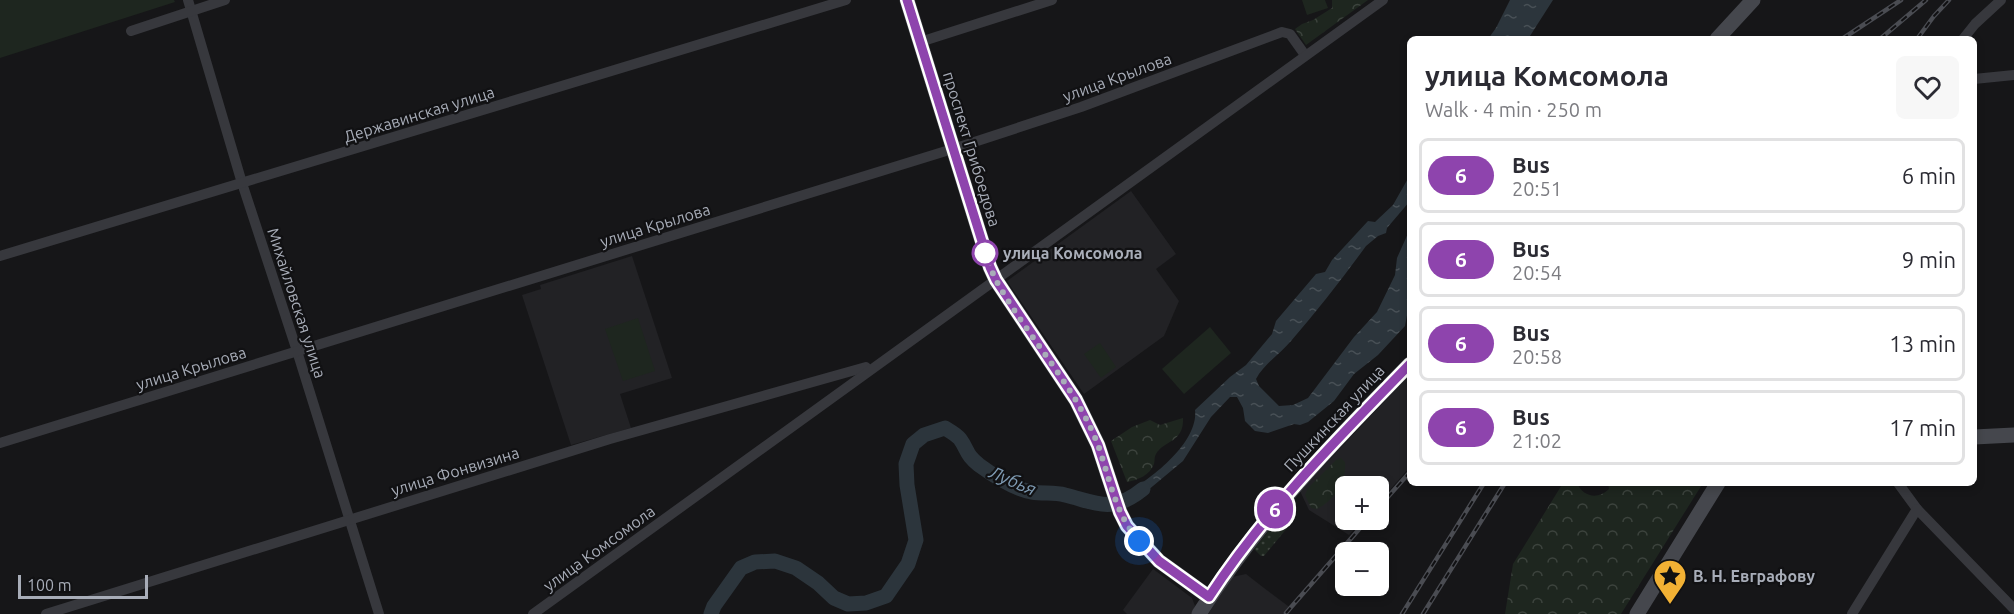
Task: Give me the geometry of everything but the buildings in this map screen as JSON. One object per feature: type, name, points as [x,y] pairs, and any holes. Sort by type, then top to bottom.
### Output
[{"type":"street","points":[[131,31],[189,5],[225,0]]},
{"type":"street","name":"Державинская улица","points":[[0,256],[846,0]]},
{"type":"street","name":"проспект Грибоедова","points":[[907,0],[996,280],[1076,400],[1098,445],[1120,512],[1132,533],[1159,561],[1209,597]]},
{"type":"street","points":[[920,42],[1052,0]]},
{"type":"street","name":"улица Комсомола","points":[[533,614],[1383,0]]},
{"type":"street","points":[[1720,36],[1753,0]]},
{"type":"street","points":[[1965,36],[2001,0]]},
{"type":"street","name":"Михайловская улица","points":[[189,5],[242,183],[380,614]]},
{"type":"street","name":"улица Крылова","points":[[0,443],[953,149],[1081,107],[1282,32],[1290,34],[1305,55]]},
{"type":"street","points":[[1977,79],[2014,75]]},
{"type":"street","name":"улица Фонвизина","points":[[46,614],[621,436],[875,365]]},
{"type":"street","name":"Пушкинская улица","points":[[1198,614],[1260,526],[1407,367]]},
{"type":"street","points":[[1977,437],[2014,435]]},
{"type":"street","points":[[1636,614],[1716,486]]},
{"type":"street","points":[[1900,486],[1917,509],[2014,609]]},
{"type":"street","points":[[1852,614],[1917,509]]},
{"type":"shaded area","points":[[1131,191],[1176,254],[1156,269],[1179,301],[1164,336],[1084,394],[1007,281]]},
{"type":"shaded area","points":[[632,256],[672,378],[620,394],[631,428],[571,445],[522,295],[541,289],[540,285]]},
{"type":"shaded area","points":[[1407,377],[1407,470],[1389,491],[1389,476],[1335,476],[1335,526],[1309,510],[1300,491]]},
{"type":"shaded area","points":[[1341,530],[1353,530],[1349,535]]},
{"type":"shaded area","points":[[1153,569],[1192,598],[1195,606],[1192,614],[1127,614],[1123,610]]},
{"type":"shaded area","points":[[1246,574],[1292,609],[1288,614],[1208,614],[1232,577]]},
{"type":"green space","points":[[0,0],[174,0],[175,2],[0,58]]},
{"type":"green space","points":[[1302,0],[1325,0],[1328,8],[1307,15]]},
{"type":"green space","points":[[1332,0],[1368,0],[1306,45],[1295,29],[1332,8]]},
{"type":"green space","points":[[638,318],[655,371],[623,381],[605,329]]},
{"type":"green space","points":[[1210,327],[1231,353],[1184,394],[1162,369]]},
{"type":"green space","points":[[1100,343],[1116,367],[1101,378],[1084,354]]},
{"type":"green space","points":[[1183,418],[1177,437],[1159,449],[1150,471],[1127,482],[1111,441],[1132,427],[1150,420],[1160,425]]},
{"type":"green space","points":[[1341,458],[1345,462],[1345,470],[1344,476],[1335,476],[1335,494],[1317,509],[1311,508],[1305,495],[1308,488],[1337,459]]},
{"type":"green space","points":[[1561,486],[1579,486],[1587,494],[1596,496],[1609,489],[1608,486],[1701,486],[1621,614],[1505,614],[1513,564]]},
{"type":"green space","points":[[1289,517],[1293,521],[1264,556],[1261,556],[1254,549],[1275,523],[1283,525]]},
{"type":"water","points":[[1510,0],[1553,0],[1530,36],[1490,36]]},
{"type":"water","points":[[1407,180],[1407,205],[1387,228],[1386,233],[1378,236],[1366,246],[1287,346],[1256,379],[1259,386],[1279,406],[1293,405],[1308,398],[1354,337],[1377,312],[1395,275],[1397,258],[1407,236],[1405,326],[1378,355],[1354,374],[1334,401],[1308,422],[1268,433],[1255,431],[1245,421],[1243,408],[1237,397],[1230,397],[1211,417],[1183,461],[1129,506],[1125,493],[1147,479],[1171,459],[1189,435],[1194,422],[1195,410],[1246,365],[1272,334],[1276,321],[1316,274],[1325,272],[1332,260],[1368,221],[1375,222],[1393,205]]},
{"type":"waterway","name":"Лубья","points":[[711,614],[714,606],[741,568],[755,562],[775,561],[796,568],[818,583],[834,598],[848,604],[866,603],[886,596],[908,564],[916,540],[906,464],[913,444],[924,435],[945,428],[959,438],[969,455],[979,465],[1004,482],[1018,488],[1036,493],[1061,494],[1105,504],[1122,502],[1143,489]]},
{"type":"railway","points":[[1847,36],[1901,0]]},
{"type":"railway","points":[[1884,36],[1926,0]]},
{"type":"railway","points":[[1919,36],[1949,0]]},
{"type":"railway","points":[[1389,496],[1407,475]]},
{"type":"railway","points":[[1402,614],[1482,486]]},
{"type":"railway","points":[[1423,614],[1503,486]]},
{"type":"railway","points":[[1286,613],[1358,530]]},
{"type":"bus line","name":"6","points":[[907,0],[996,280],[1076,400],[1098,445],[1120,512],[1127,526],[1159,561],[1181,579],[1209,597],[1260,526],[1322,456],[1407,367]]},
{"type":"place","name":"улица Комсомола","points":[[985,253]]},
{"type":"place","name":"В. Н. Евграфову","points":[[1670,605]]},
{"type":"route","points":[[985,253],[1002,291],[1076,400],[1098,445],[1120,512],[1127,526],[1139,541]]}]
